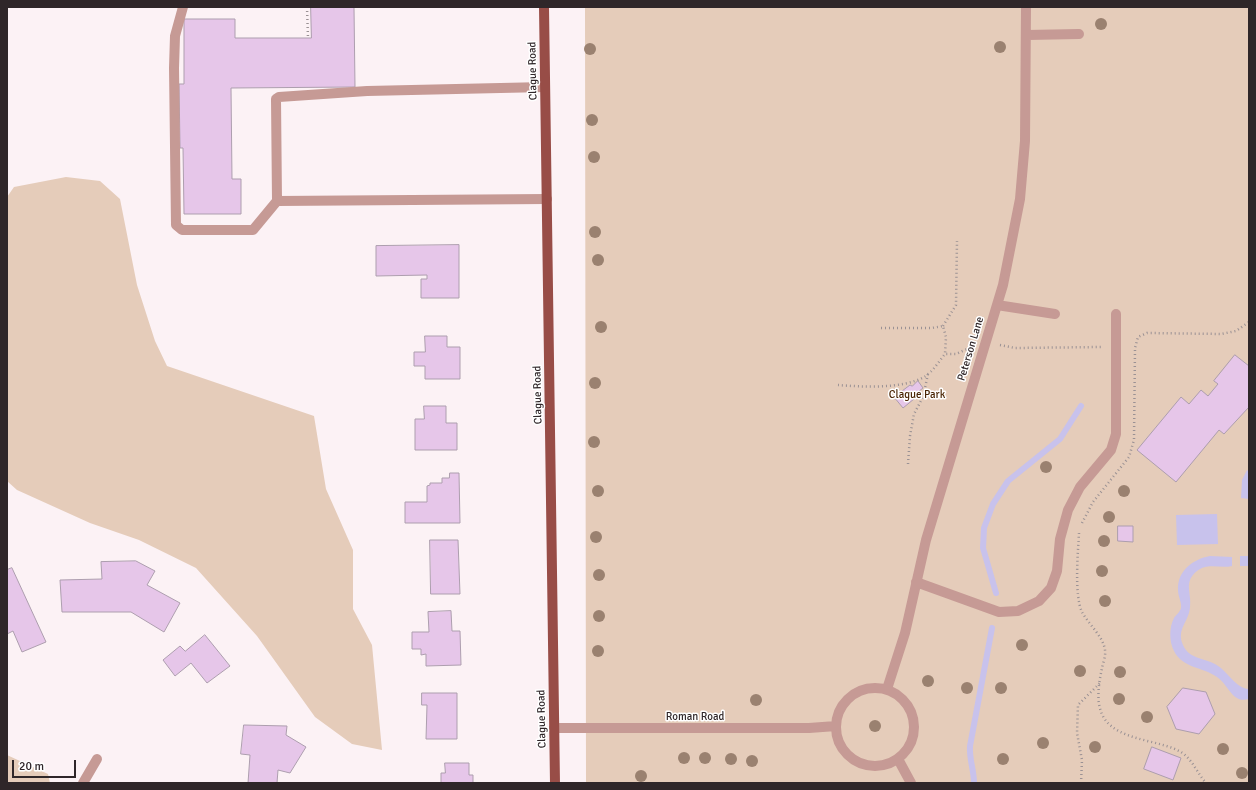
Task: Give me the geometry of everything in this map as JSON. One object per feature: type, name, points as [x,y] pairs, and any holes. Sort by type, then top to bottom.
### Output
[{"type":"main road","name":"Clague Road","points":[[544,7],[555,783]]},
{"type":"street","points":[[182,7],[175,36],[174,68],[176,225],[182,230],[253,230],[278,201],[276,99],[279,97],[367,91],[545,87]]},
{"type":"street","name":"Peterson Lane","points":[[887,689],[905,633],[916,582],[931,525],[1003,285],[1020,199],[1025,141],[1027,35],[1026,7]]},
{"type":"street","points":[[1027,35],[1079,34]]},
{"type":"street","points":[[278,201],[547,200]]},
{"type":"street","points":[[997,305],[1055,314]]},
{"type":"street","points":[[916,582],[999,612],[1018,611],[1039,601],[1051,588],[1057,571],[1060,540],[1068,510],[1080,487],[1111,450],[1116,434],[1116,314]]},
{"type":"street","points":[[877,687],[887,689],[904,700],[914,717],[913,739],[908,749],[898,759],[880,766],[869,766],[848,756],[842,747],[837,736],[836,726],[838,714],[849,697],[867,688],[877,687]]},
{"type":"street","name":"Roman Road","points":[[554,728],[809,728],[836,726]]},
{"type":"street","points":[[83,783],[97,759]]},
{"type":"street","points":[[898,759],[911,783]]},
{"type":"path","points":[[307,7],[308,38]]},
{"type":"path","points":[[881,328],[932,328],[942,326],[956,305],[957,241]]},
{"type":"path","points":[[1206,783],[1192,763],[1181,752],[1130,735],[1111,726],[1101,715],[1099,704],[1100,683],[1106,652],[1102,639],[1092,628],[1081,610],[1077,569],[1080,528],[1092,502],[1129,457],[1131,452],[1134,440],[1135,348],[1138,337],[1147,334],[1221,334],[1236,331],[1249,322]]},
{"type":"path","points":[[838,385],[856,387],[906,383],[924,377],[945,354],[946,337],[942,326]]},
{"type":"path","points":[[993,342],[1015,348],[1106,347]]},
{"type":"path","points":[[945,354],[956,354],[967,350],[969,343]]},
{"type":"path","points":[[908,464],[910,436],[914,414],[923,397],[928,374]]},
{"type":"path","points":[[1080,783],[1082,760],[1077,733],[1078,705],[1100,683]]},
{"type":"green space","name":"Clague Park","points":[[585,7],[1249,7],[1249,783],[586,783]]},
{"type":"green space","points":[[66,177],[100,181],[120,199],[137,285],[155,341],[167,366],[314,416],[326,489],[353,550],[353,609],[372,645],[382,750],[352,744],[315,717],[257,636],[196,568],[139,540],[90,523],[17,490],[7,481],[7,197],[14,187]]},
{"type":"green space","points":[[7,755],[48,774],[50,783],[7,783]]},
{"type":"shaded area","points":[[1247,470],[1249,472],[1249,499],[1241,498],[1242,480]]},
{"type":"shaded area","points":[[1217,514],[1218,544],[1177,545],[1176,515]]},
{"type":"shaded area","points":[[1210,556],[1232,557],[1232,566],[1210,566],[1201,568],[1190,579],[1189,612],[1182,630],[1181,639],[1186,650],[1193,656],[1215,664],[1240,686],[1249,689],[1249,699],[1239,699],[1231,693],[1217,677],[1182,661],[1174,651],[1171,643],[1171,626],[1174,618],[1181,608],[1178,590],[1180,577],[1192,563]]},
{"type":"shaded area","points":[[1240,556],[1249,556],[1249,566],[1240,566]]},
{"type":"building","points":[[311,7],[354,7],[355,87],[231,88],[232,179],[241,179],[241,214],[184,214],[183,148],[180,148],[179,84],[184,84],[184,19],[235,19],[235,38],[311,38]]},
{"type":"building","points":[[459,245],[459,298],[421,298],[421,279],[427,279],[427,275],[376,276],[376,246]]},
{"type":"building","points":[[425,336],[447,336],[447,347],[460,347],[460,379],[425,379],[425,366],[414,366],[414,352],[425,352]]},
{"type":"building","points":[[1235,355],[1249,366],[1249,407],[1224,434],[1219,430],[1176,482],[1137,450],[1181,397],[1189,404],[1201,390],[1208,396],[1218,384],[1214,381]]},
{"type":"building","points":[[918,381],[923,388],[918,392],[920,394],[903,408],[894,397]]},
{"type":"building","points":[[424,406],[446,406],[446,423],[457,423],[457,450],[415,450],[415,419],[424,419]]},
{"type":"building","points":[[450,473],[459,473],[460,523],[405,523],[405,502],[427,502],[427,486],[430,485],[430,483],[442,483],[442,478],[449,478]]},
{"type":"building","points":[[1118,526],[1133,526],[1133,542],[1118,541]]},
{"type":"building","points":[[430,540],[458,540],[460,594],[431,594]]},
{"type":"building","points":[[136,561],[155,571],[147,585],[180,603],[164,632],[131,612],[62,612],[60,580],[102,579],[101,562]]},
{"type":"building","points":[[12,568],[46,642],[22,652],[13,631],[7,634],[7,570]]},
{"type":"building","points":[[451,611],[452,631],[460,631],[461,665],[426,666],[426,654],[421,655],[421,649],[412,649],[412,632],[429,632],[428,612]]},
{"type":"building","points":[[205,635],[230,666],[207,683],[191,663],[175,676],[163,660],[180,646],[185,651]]},
{"type":"building","points":[[1183,688],[1206,692],[1215,714],[1199,734],[1176,729],[1167,707]]},
{"type":"building","points":[[422,693],[457,693],[457,739],[426,739],[427,705],[422,705]]},
{"type":"building","points":[[244,725],[287,726],[286,735],[306,747],[290,773],[278,770],[277,783],[248,783],[250,755],[241,754]]},
{"type":"building","points":[[1152,747],[1181,758],[1173,780],[1144,769]]},
{"type":"building","points":[[445,763],[469,763],[469,775],[473,775],[473,783],[441,783],[441,773],[445,773]]},
{"type":"waterway","points":[[996,593],[983,548],[984,528],[993,504],[1008,481],[1060,439],[1081,406]]},
{"type":"waterway","points":[[974,783],[970,746],[992,628]]}]
